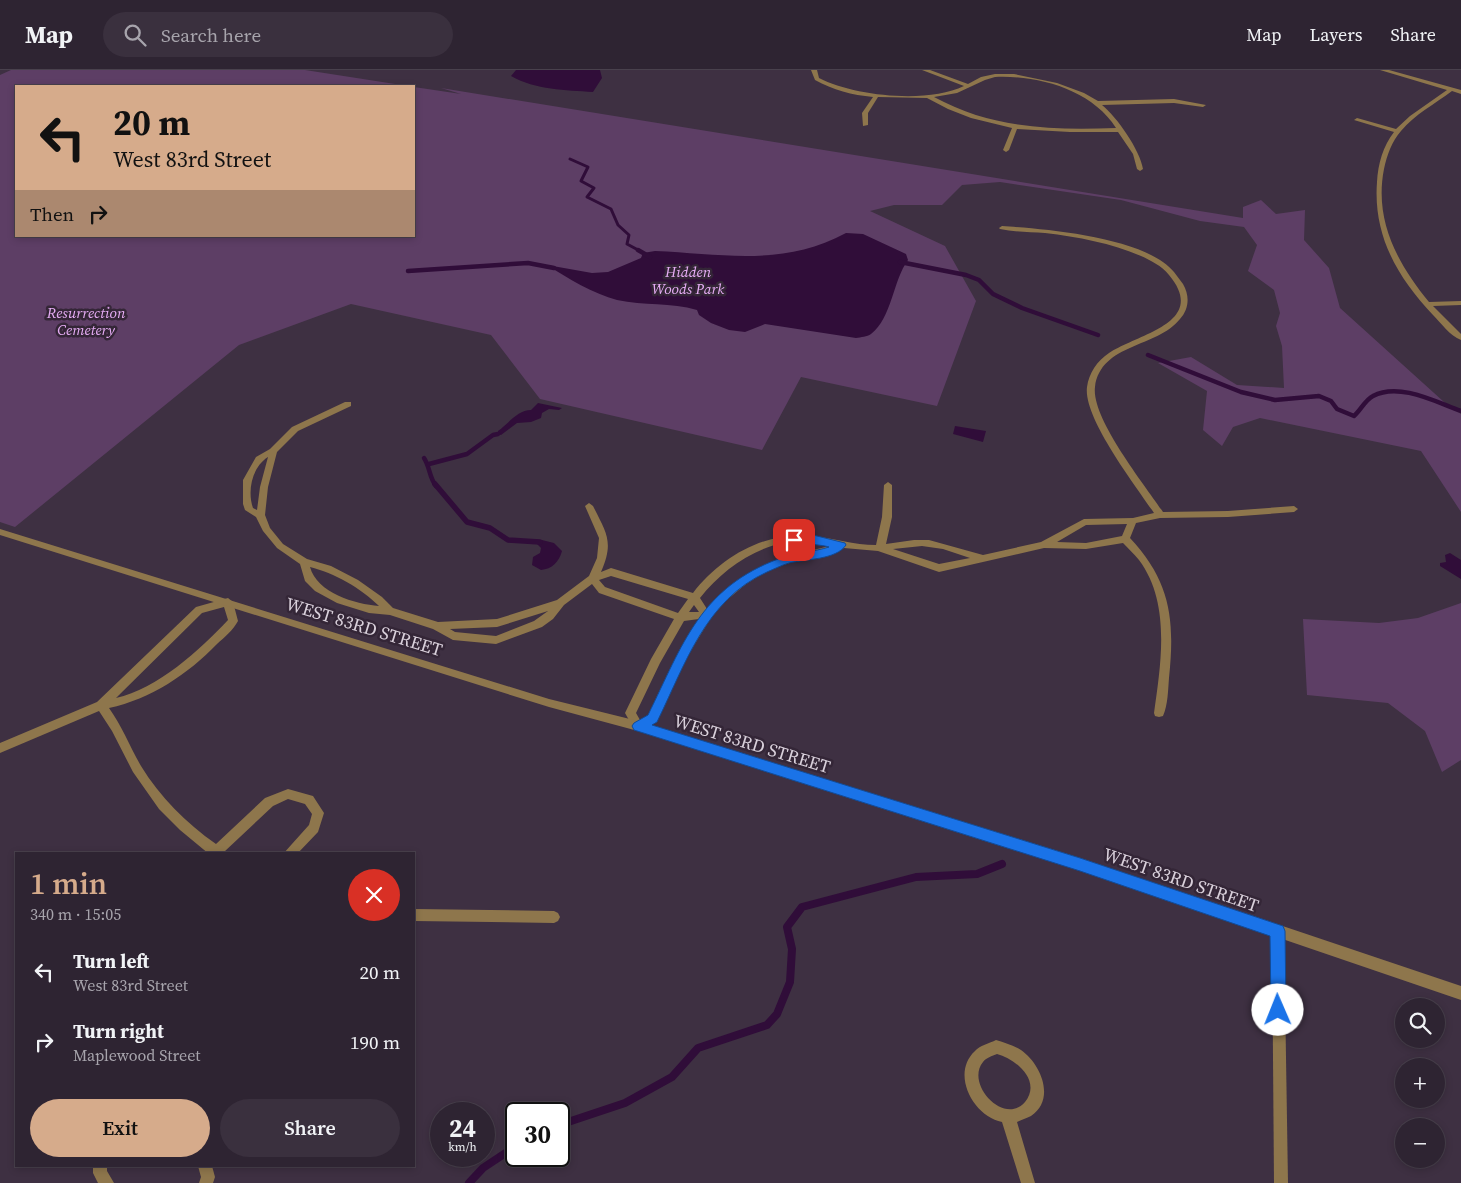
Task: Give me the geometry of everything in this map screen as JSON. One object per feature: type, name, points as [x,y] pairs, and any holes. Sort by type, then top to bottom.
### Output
[{"type":"street","points":[[814,70],[817,79],[824,84],[877,95],[928,96],[953,92],[998,72],[1054,84],[1083,95],[1109,114],[1139,156],[1140,169]]},
{"type":"street","points":[[925,70],[968,86]]},
{"type":"street","points":[[979,70],[980,80]]},
{"type":"street","points":[[1383,70],[1461,92]]},
{"type":"street","points":[[1452,89],[1393,137],[1381,165],[1378,188],[1379,218],[1386,241],[1400,269],[1427,304],[1461,338]]},
{"type":"street","points":[[865,125],[865,113],[877,95]]},
{"type":"street","points":[[928,96],[943,106],[970,117],[1014,127],[1063,131],[1120,130]]},
{"type":"street","points":[[1096,103],[1174,101],[1203,105]]},
{"type":"street","points":[[1357,120],[1398,132]]},
{"type":"street","points":[[1006,150],[1014,127]]},
{"type":"street","points":[[1002,228],[1043,231],[1105,241],[1144,254],[1172,273],[1181,286],[1185,297],[1183,309],[1175,321],[1164,329],[1135,342],[1106,359],[1095,374],[1091,389],[1095,412],[1160,514]]},
{"type":"street","points":[[1427,304],[1461,303]]},
{"type":"street","points":[[348,404],[295,429],[273,451],[259,459],[247,480],[247,504],[249,510],[260,515],[266,529],[280,546],[304,562],[328,568],[355,583],[379,600],[390,612]]},
{"type":"street","points":[[260,515],[264,504],[263,493],[266,478],[273,463],[273,451]]},
{"type":"street","points":[[880,548],[887,516],[888,485]]},
{"type":"street","points":[[589,506],[604,538],[602,558],[593,578]]},
{"type":"street","points":[[1044,545],[1084,522],[1133,521],[1160,514],[1228,514],[1294,509]]},
{"type":"street","points":[[1125,539],[1133,521]]},
{"type":"street","name":"WEST 83RD STREET","points":[[0,532],[549,703],[638,726],[1080,864],[1461,993]]},
{"type":"street","points":[[841,545],[829,551],[785,560],[762,570],[728,592],[706,615],[696,629],[652,719],[638,726],[630,713],[671,629],[694,597],[724,567],[749,551],[776,541],[813,539],[841,545],[880,548],[904,544],[929,544],[984,559]]},
{"type":"street","points":[[880,548],[939,568],[1044,545],[1086,546],[1125,539]]},
{"type":"street","points":[[1125,539],[1133,546],[1151,573],[1158,588],[1166,619],[1167,659],[1158,713]]},
{"type":"street","points":[[304,562],[308,578],[318,588],[340,600],[356,606],[390,612],[437,626],[453,636],[496,640],[538,624],[549,616],[561,602],[593,578],[611,572],[694,597],[706,615]]},
{"type":"street","points":[[593,578],[602,590],[680,617],[706,615]]},
{"type":"street","points":[[0,748],[64,723],[101,705],[132,698],[206,650],[233,621],[228,602],[199,610],[101,705]]},
{"type":"street","points":[[437,626],[496,623],[561,602]]},
{"type":"street","points":[[101,705],[114,722],[136,768],[155,797],[186,830],[217,852]]},
{"type":"street","points":[[219,852],[269,802],[288,794],[309,800],[318,814],[314,828],[291,852]]},
{"type":"street","points":[[415,915],[554,917]]},
{"type":"street","points":[[1278,931],[1281,1183]]},
{"type":"street","points":[[996,1047],[1012,1051],[1025,1060],[1036,1081],[1036,1092],[1028,1110],[1019,1115],[1008,1117],[997,1114],[978,1098],[971,1075],[973,1064],[979,1055],[996,1047]]},
{"type":"street","points":[[1008,1117],[1028,1183]]},
{"type":"street","points":[[100,1167],[100,1173],[106,1183]]},
{"type":"street","points":[[204,1167],[208,1177],[206,1183]]},
{"type":"green space","points":[[11,70],[305,70],[402,85],[15,85],[15,237],[415,237],[415,87],[461,94],[441,88],[1243,218],[1243,207],[1261,200],[1276,214],[1305,210],[1304,240],[1329,268],[1340,308],[1444,402],[1461,414],[1461,512],[1421,451],[1260,418],[1233,427],[1222,446],[1203,430],[1207,391],[1158,363],[1191,357],[1237,385],[1284,388],[1282,346],[1276,326],[1280,313],[1274,290],[1248,271],[1257,245],[1244,227],[1200,221],[1121,200],[1000,182],[962,185],[942,205],[894,205],[870,211],[945,246],[976,301],[937,406],[801,377],[762,450],[540,399],[491,335],[351,304],[239,345],[15,527],[0,522],[0,75]]},
{"type":"green space","points":[[1461,603],[1461,760],[1442,772],[1425,731],[1388,703],[1307,695],[1303,619],[1379,623],[1418,618]]},
{"type":"shaded area","points":[[516,70],[600,70],[602,78],[593,92],[561,90],[521,81],[511,76]]},
{"type":"shaded area","points":[[846,233],[863,234],[906,254],[908,260],[903,268],[884,318],[878,327],[869,335],[856,338],[765,324],[745,332],[729,330],[711,323],[699,315],[697,310],[677,306],[627,302],[599,294],[547,265],[592,273],[608,272],[641,258],[643,253],[655,251],[729,256],[776,254],[799,251],[822,244]]},
{"type":"shaded area","points":[[538,403],[562,408],[559,410],[549,409],[542,413],[541,418],[531,422],[517,423],[501,435],[498,434],[498,431],[514,418],[522,412],[531,410]]},
{"type":"shaded area","points":[[955,426],[986,431],[983,442],[953,434]]},
{"type":"shaded area","points":[[542,540],[554,543],[562,551],[554,564],[541,570],[532,565],[533,557],[540,553],[541,548],[537,544]]},
{"type":"shaded area","points":[[1450,553],[1461,560],[1461,579],[1440,566],[1440,563],[1446,562],[1445,555]]},
{"type":"waterway","points":[[570,159],[588,167],[581,181],[594,188],[587,197],[611,209],[618,225],[629,235],[627,244],[640,251]]},
{"type":"waterway","points":[[638,250],[650,257]]},
{"type":"waterway","points":[[900,262],[966,275],[979,280],[993,294],[1022,308],[1098,335]]},
{"type":"waterway","points":[[408,271],[528,263],[554,268]]},
{"type":"waterway","points":[[1148,355],[1241,392],[1275,400],[1319,396],[1331,401],[1337,409],[1354,416],[1373,396],[1383,392],[1394,391],[1417,395],[1461,411]]},
{"type":"waterway","points":[[429,464],[467,454],[493,435],[498,434]]},
{"type":"waterway","points":[[424,458],[436,486]]},
{"type":"waterway","points":[[435,484],[467,522],[490,528],[508,540],[540,542]]},
{"type":"waterway","points":[[570,1121],[625,1103],[672,1077],[698,1048],[767,1025],[777,1014],[790,982],[792,949],[787,927],[802,907],[916,877],[977,874],[1002,864]]},
{"type":"waterway","points":[[469,1183],[483,1168],[505,1153]]},
{"type":"route","points":[[794,540],[813,539],[841,545],[829,551],[785,560],[762,570],[743,580],[721,598],[696,629],[652,719],[638,726],[1080,864],[1278,931],[1278,1010]]},
{"type":"park label","name":"Hidden Woods Park","points":[[688,280]]},
{"type":"park label","name":"Resurrection Cemetery","points":[[86,322]]}]
